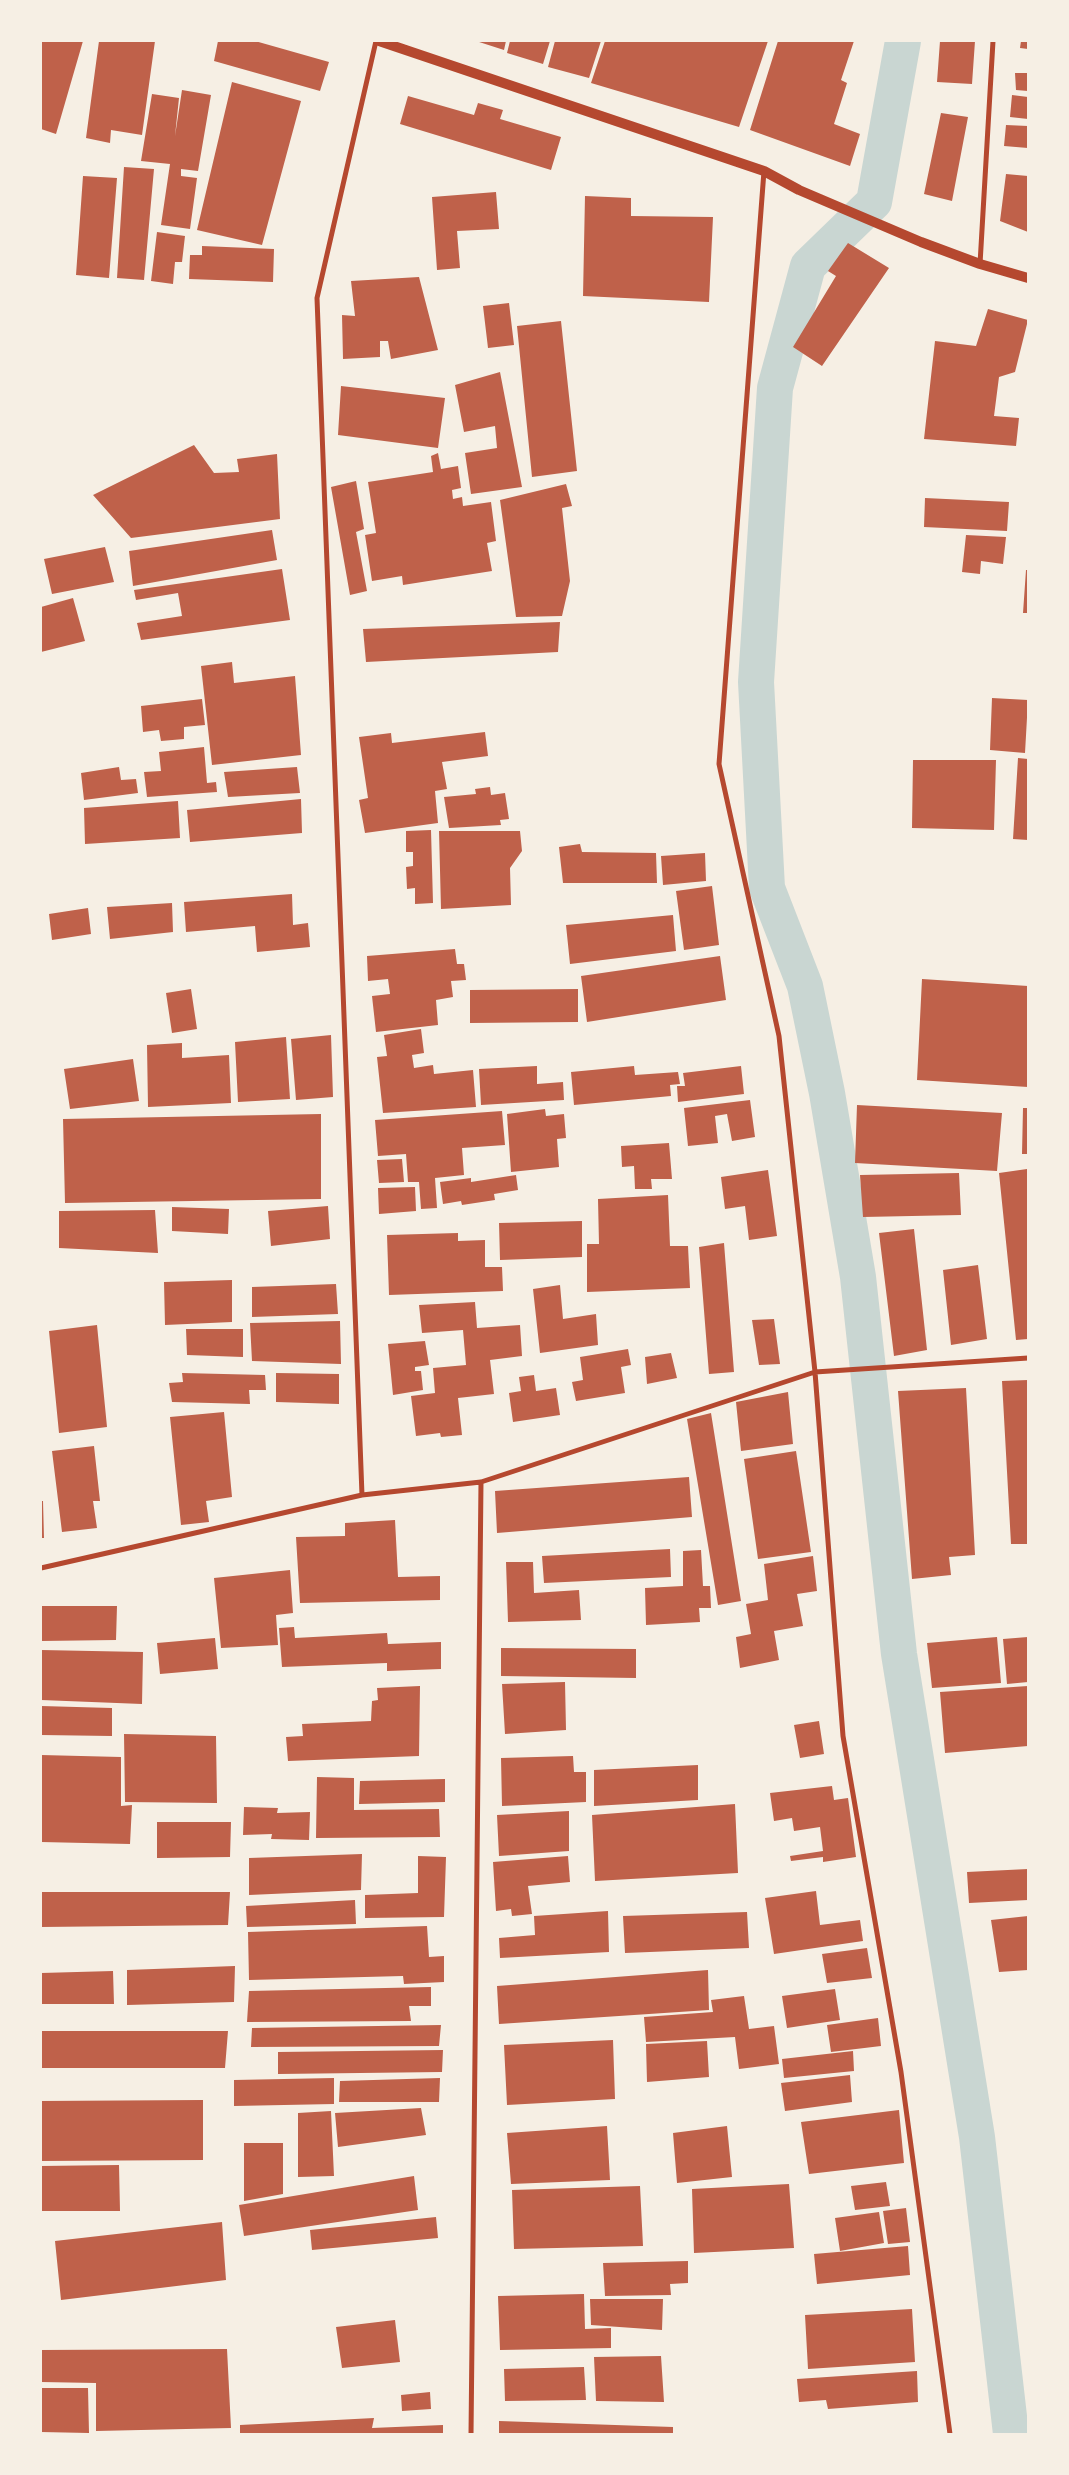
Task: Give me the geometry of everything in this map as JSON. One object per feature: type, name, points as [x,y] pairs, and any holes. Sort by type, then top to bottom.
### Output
[{"type":"main road","points":[[378,41],[764,171],[799,190],[920,242],[980,264],[1028,278]]},
{"type":"street","points":[[362,1495],[317,298],[378,41]]},
{"type":"street","points":[[980,264],[993,41]]},
{"type":"street","points":[[764,171],[718,764],[779,1036],[816,1372],[843,1736],[901,2072],[950,2434]]},
{"type":"street","points":[[41,1568],[362,1495],[481,1482],[816,1372],[1028,1358]]},
{"type":"street","points":[[471,2434],[481,1482]]},
{"type":"building","points":[[41,41],[83,41],[56,134],[41,129]]},
{"type":"building","points":[[99,41],[155,41],[142,135],[111,130],[110,143],[86,138]]},
{"type":"building","points":[[218,41],[255,41],[329,62],[320,91],[214,61]]},
{"type":"building","points":[[476,41],[506,41],[504,50]]},
{"type":"building","points":[[510,41],[550,41],[543,64],[507,53]]},
{"type":"building","points":[[555,41],[601,41],[589,78],[548,67]]},
{"type":"building","points":[[605,41],[768,41],[739,127],[591,83]]},
{"type":"building","points":[[778,41],[854,41],[841,80],[847,83],[834,124],[860,134],[850,166],[750,130]]},
{"type":"building","points":[[940,41],[975,41],[972,84],[937,82]]},
{"type":"building","points":[[1021,41],[1028,41],[1028,49],[1020,48]]},
{"type":"building","points":[[1015,73],[1028,73],[1028,91],[1016,90]]},
{"type":"building","points":[[232,82],[301,101],[262,245],[197,230]]},
{"type":"building","points":[[182,90],[211,95],[198,171],[181,169],[181,176],[197,178],[190,229],[161,225],[170,164],[141,161],[152,94],[179,98],[175,136]]},
{"type":"building","points":[[1012,95],[1028,97],[1028,119],[1010,117]]},
{"type":"building","points":[[408,96],[474,115],[478,103],[503,110],[500,119],[561,137],[551,170],[400,124]]},
{"type":"building","points":[[941,113],[968,117],[952,201],[924,194]]},
{"type":"building","points":[[1006,125],[1028,126],[1028,148],[1004,146]]},
{"type":"building","points":[[124,167],[154,169],[144,280],[117,278]]},
{"type":"building","points":[[1006,174],[1028,176],[1028,232],[1000,221]]},
{"type":"building","points":[[83,176],[117,178],[109,278],[76,275]]},
{"type":"building","points":[[496,192],[499,229],[457,231],[460,268],[437,270],[432,197]]},
{"type":"building","points":[[585,196],[631,198],[631,216],[713,217],[709,302],[583,296]]},
{"type":"building","points":[[157,232],[185,236],[182,262],[175,262],[173,284],[151,281]]},
{"type":"building","points":[[848,243],[889,268],[822,366],[793,347],[836,276],[828,271]]},
{"type":"building","points":[[202,246],[274,249],[273,282],[189,279],[190,255],[202,255]]},
{"type":"building","points":[[419,277],[438,350],[391,359],[388,341],[380,341],[380,357],[343,359],[342,315],[355,316],[351,281]]},
{"type":"building","points":[[509,303],[514,345],[488,348],[483,306]]},
{"type":"building","points":[[988,309],[1028,320],[1015,372],[999,377],[994,416],[1019,418],[1016,446],[924,439],[935,341],[976,346]]},
{"type":"building","points":[[561,321],[577,471],[532,477],[517,326]]},
{"type":"building","points":[[500,372],[522,487],[471,494],[465,453],[497,448],[495,426],[464,432],[455,385]]},
{"type":"building","points":[[341,386],[445,398],[438,448],[338,435]]},
{"type":"building","points":[[194,445],[214,473],[239,472],[237,459],[277,454],[280,519],[131,538],[93,495]]},
{"type":"building","points":[[438,453],[441,469],[458,466],[461,488],[452,490],[453,499],[462,497],[463,506],[491,502],[496,541],[487,543],[492,571],[403,585],[402,576],[372,581],[365,535],[376,533],[368,482],[433,472],[431,456]]},
{"type":"building","points":[[356,481],[364,529],[356,532],[367,591],[350,595],[331,487]]},
{"type":"building","points":[[566,484],[572,506],[562,508],[570,581],[562,616],[516,617],[500,500]]},
{"type":"building","points":[[925,498],[1009,502],[1007,531],[924,527]]},
{"type":"building","points":[[272,530],[277,560],[133,586],[129,551]]},
{"type":"building","points":[[966,535],[1006,537],[1003,564],[981,561],[980,574],[962,572]]},
{"type":"building","points":[[105,547],[114,582],[52,594],[44,559]]},
{"type":"building","points":[[282,569],[290,620],[141,640],[137,623],[182,616],[178,593],[136,600],[134,590]]},
{"type":"building","points":[[1026,570],[1028,570],[1028,613],[1023,613]]},
{"type":"building","points":[[73,598],[85,641],[41,652],[41,607]]},
{"type":"building","points":[[560,622],[558,652],[366,662],[363,629]]},
{"type":"building","points":[[232,662],[234,683],[295,676],[301,755],[212,765],[201,666]]},
{"type":"building","points":[[992,698],[1028,700],[1025,753],[990,750]]},
{"type":"building","points":[[202,699],[205,725],[184,727],[184,739],[161,741],[159,730],[143,732],[141,706]]},
{"type":"building","points":[[485,732],[488,756],[442,762],[447,789],[435,791],[438,823],[365,833],[359,800],[368,798],[359,737],[391,733],[392,743]]},
{"type":"building","points":[[204,747],[207,783],[216,782],[217,792],[147,797],[144,772],[161,771],[159,752]]},
{"type":"building","points":[[1018,758],[1028,759],[1028,840],[1013,839]]},
{"type":"building","points":[[913,760],[996,760],[994,830],[912,828]]},
{"type":"building","points":[[119,767],[121,780],[136,779],[138,793],[84,800],[81,773]]},
{"type":"building","points":[[297,767],[300,793],[228,797],[224,772]]},
{"type":"building","points":[[490,787],[491,795],[505,793],[509,819],[500,820],[501,825],[449,828],[444,797],[476,794],[475,789]]},
{"type":"building","points":[[301,799],[302,833],[190,842],[187,810]]},
{"type":"building","points":[[178,801],[180,838],[85,844],[84,808]]},
{"type":"building","points":[[431,830],[433,903],[415,904],[415,888],[407,889],[406,867],[413,866],[413,852],[406,852],[406,831]]},
{"type":"building","points":[[439,831],[520,831],[522,851],[510,868],[511,905],[441,909]]},
{"type":"building","points":[[580,844],[582,852],[656,853],[657,883],[563,883],[559,847]]},
{"type":"building","points":[[705,853],[706,881],[663,885],[661,856]]},
{"type":"building","points":[[712,886],[719,945],[684,950],[676,891]]},
{"type":"building","points":[[292,894],[293,925],[308,923],[310,947],[257,952],[255,926],[186,932],[184,902]]},
{"type":"building","points":[[172,903],[173,932],[110,939],[107,907]]},
{"type":"building","points":[[88,908],[91,934],[52,940],[49,914]]},
{"type":"building","points":[[673,915],[676,951],[570,964],[566,925]]},
{"type":"building","points":[[455,949],[457,964],[464,964],[466,980],[451,981],[453,997],[436,1000],[438,1025],[376,1032],[372,996],[390,994],[388,979],[368,981],[367,956]]},
{"type":"building","points":[[720,956],[726,1000],[587,1022],[581,976]]},
{"type":"building","points":[[922,979],[1028,986],[1028,1087],[917,1080]]},
{"type":"building","points":[[191,989],[197,1029],[172,1033],[166,993]]},
{"type":"building","points":[[578,989],[578,1022],[470,1023],[470,990]]},
{"type":"building","points":[[421,1029],[424,1053],[412,1055],[414,1068],[433,1065],[434,1074],[473,1070],[476,1107],[383,1113],[377,1057],[387,1056],[384,1035]]},
{"type":"building","points":[[331,1035],[333,1097],[296,1100],[291,1039]]},
{"type":"building","points":[[286,1037],[290,1099],[238,1102],[235,1042]]},
{"type":"building","points":[[182,1043],[182,1058],[229,1055],[231,1103],[148,1107],[147,1045]]},
{"type":"building","points":[[133,1059],[139,1101],[70,1109],[64,1069]]},
{"type":"building","points":[[537,1066],[537,1084],[563,1082],[564,1100],[481,1105],[479,1069]]},
{"type":"building","points":[[634,1066],[635,1075],[678,1072],[680,1084],[670,1085],[671,1096],[574,1105],[571,1072]]},
{"type":"building","points":[[741,1066],[744,1094],[678,1102],[677,1086],[685,1086],[683,1073]]},
{"type":"building","points":[[750,1100],[755,1137],[732,1141],[727,1114],[715,1116],[718,1143],[688,1146],[684,1108]]},
{"type":"building","points":[[857,1105],[1002,1113],[997,1171],[855,1163]]},
{"type":"building","points":[[1023,1108],[1028,1108],[1028,1154],[1022,1154]]},
{"type":"building","points":[[545,1109],[546,1116],[564,1114],[566,1138],[557,1139],[559,1167],[511,1172],[507,1114]]},
{"type":"building","points":[[502,1111],[505,1145],[462,1148],[464,1175],[435,1178],[437,1208],[421,1209],[419,1182],[408,1182],[406,1154],[378,1156],[375,1120]]},
{"type":"building","points":[[321,1114],[321,1199],[65,1203],[63,1119]]},
{"type":"building","points":[[669,1143],[672,1179],[651,1179],[652,1189],[635,1189],[634,1166],[622,1167],[621,1146]]},
{"type":"building","points":[[402,1159],[404,1182],[379,1183],[377,1160]]},
{"type":"building","points":[[1027,1169],[1028,1339],[1016,1340],[999,1173]]},
{"type":"building","points":[[768,1170],[777,1236],[749,1240],[745,1206],[725,1209],[721,1177]]},
{"type":"building","points":[[959,1173],[961,1215],[863,1217],[860,1175]]},
{"type":"building","points":[[516,1175],[518,1190],[494,1194],[495,1200],[462,1205],[461,1201],[443,1204],[440,1182],[471,1178],[471,1182]]},
{"type":"building","points":[[415,1187],[416,1211],[379,1214],[378,1188]]},
{"type":"building","points":[[668,1195],[670,1246],[688,1246],[690,1288],[587,1292],[587,1244],[599,1244],[598,1199]]},
{"type":"building","points":[[328,1206],[330,1239],[271,1246],[268,1211]]},
{"type":"building","points":[[172,1207],[229,1209],[228,1234],[172,1231]]},
{"type":"building","points":[[155,1210],[158,1253],[59,1248],[59,1211]]},
{"type":"building","points":[[582,1221],[582,1257],[500,1260],[499,1223]]},
{"type":"building","points":[[914,1229],[927,1350],[894,1356],[879,1233]]},
{"type":"building","points":[[458,1233],[458,1241],[485,1240],[485,1267],[502,1267],[503,1291],[389,1295],[387,1235]]},
{"type":"building","points":[[724,1243],[734,1372],[709,1374],[699,1247]]},
{"type":"building","points":[[978,1265],[987,1339],[951,1345],[943,1270]]},
{"type":"building","points":[[232,1280],[232,1322],[165,1325],[164,1282]]},
{"type":"building","points":[[336,1284],[338,1314],[252,1317],[252,1287]]},
{"type":"building","points":[[560,1285],[563,1319],[596,1314],[598,1345],[540,1353],[533,1289]]},
{"type":"building","points":[[475,1302],[477,1328],[520,1325],[522,1356],[490,1360],[494,1394],[458,1398],[462,1435],[441,1437],[440,1433],[416,1436],[411,1396],[435,1393],[433,1368],[466,1365],[463,1330],[422,1333],[419,1305]]},
{"type":"building","points":[[774,1319],[780,1364],[759,1365],[752,1320]]},
{"type":"building","points":[[340,1321],[341,1364],[252,1361],[250,1323]]},
{"type":"building","points":[[97,1325],[107,1427],[59,1433],[49,1331]]},
{"type":"building","points":[[186,1329],[243,1329],[243,1357],[187,1355]]},
{"type":"building","points":[[425,1341],[429,1365],[415,1367],[415,1371],[421,1371],[423,1390],[393,1395],[388,1344]]},
{"type":"building","points":[[628,1349],[631,1365],[621,1367],[625,1393],[576,1401],[572,1382],[583,1380],[580,1357]]},
{"type":"building","points":[[671,1353],[677,1378],[647,1384],[645,1357]]},
{"type":"building","points":[[182,1373],[265,1375],[266,1390],[249,1390],[250,1404],[172,1402],[169,1383],[183,1382]]},
{"type":"building","points":[[276,1373],[339,1374],[339,1404],[276,1402]]},
{"type":"building","points":[[534,1375],[536,1391],[556,1388],[560,1415],[513,1422],[509,1393],[521,1391],[519,1377]]},
{"type":"building","points":[[1028,1380],[1028,1544],[1011,1544],[1002,1381]]},
{"type":"building","points":[[966,1388],[975,1555],[949,1557],[951,1575],[912,1579],[898,1391]]},
{"type":"building","points":[[788,1392],[793,1444],[741,1451],[736,1402]]},
{"type":"building","points":[[224,1412],[232,1497],[206,1501],[209,1522],[181,1525],[170,1417]]},
{"type":"building","points":[[711,1413],[741,1601],[718,1605],[687,1419]]},
{"type":"building","points":[[94,1446],[100,1501],[93,1501],[97,1528],[62,1532],[52,1451]]},
{"type":"building","points":[[796,1451],[811,1552],[758,1559],[744,1459]]},
{"type":"building","points":[[689,1477],[692,1517],[497,1533],[495,1491]]},
{"type":"building","points":[[41,1501],[43,1501],[44,1538],[41,1538]]},
{"type":"building","points":[[395,1520],[398,1577],[440,1576],[440,1600],[300,1603],[296,1537],[345,1536],[345,1523]]},
{"type":"building","points":[[670,1549],[671,1577],[544,1583],[542,1556]]},
{"type":"building","points":[[701,1550],[703,1586],[710,1586],[711,1608],[699,1608],[700,1622],[646,1625],[645,1588],[683,1586],[683,1551]]},
{"type":"building","points":[[813,1556],[817,1591],[797,1594],[803,1626],[774,1631],[779,1660],[740,1668],[736,1637],[751,1634],[746,1604],[768,1600],[764,1564]]},
{"type":"building","points":[[506,1562],[533,1562],[534,1593],[579,1590],[581,1620],[508,1622]]},
{"type":"building","points":[[290,1570],[293,1613],[276,1615],[278,1645],[221,1648],[214,1578]]},
{"type":"building","points":[[41,1606],[117,1606],[116,1640],[41,1641]]},
{"type":"building","points":[[294,1627],[295,1638],[387,1633],[388,1644],[441,1642],[441,1669],[387,1671],[387,1663],[282,1667],[279,1628]]},
{"type":"building","points":[[997,1637],[1001,1683],[932,1688],[927,1643]]},
{"type":"building","points":[[1028,1637],[1028,1682],[1007,1684],[1003,1639]]},
{"type":"building","points":[[215,1638],[218,1669],[160,1674],[157,1643]]},
{"type":"building","points":[[501,1648],[636,1649],[636,1678],[501,1676]]},
{"type":"building","points":[[41,1650],[143,1652],[142,1704],[41,1700]]},
{"type":"building","points":[[565,1682],[566,1730],[505,1734],[502,1684]]},
{"type":"building","points":[[420,1686],[419,1756],[288,1761],[286,1737],[303,1736],[302,1724],[371,1721],[372,1701],[378,1700],[377,1688]]},
{"type":"building","points":[[1028,1686],[1028,1746],[945,1753],[940,1692]]},
{"type":"building","points":[[41,1706],[112,1708],[112,1736],[41,1735]]},
{"type":"building","points":[[819,1721],[824,1754],[800,1758],[794,1725]]},
{"type":"building","points":[[124,1734],[216,1736],[217,1803],[125,1802]]},
{"type":"building","points":[[41,1755],[121,1757],[121,1806],[132,1805],[130,1844],[41,1842]]},
{"type":"building","points":[[573,1756],[574,1772],[586,1772],[586,1802],[502,1806],[501,1758]]},
{"type":"building","points":[[698,1765],[698,1800],[594,1806],[594,1770]]},
{"type":"building","points":[[317,1777],[354,1778],[354,1810],[439,1809],[440,1837],[316,1838]]},
{"type":"building","points":[[445,1779],[445,1802],[359,1804],[360,1781]]},
{"type":"building","points":[[832,1786],[834,1800],[848,1798],[856,1857],[823,1862],[823,1857],[791,1861],[790,1856],[823,1851],[820,1827],[794,1831],[792,1818],[774,1821],[770,1793]]},
{"type":"building","points":[[735,1804],[738,1873],[595,1881],[592,1815]]},
{"type":"building","points":[[244,1807],[278,1808],[277,1813],[310,1812],[309,1840],[271,1839],[272,1834],[243,1835]]},
{"type":"building","points":[[569,1811],[569,1851],[499,1856],[497,1815]]},
{"type":"building","points":[[157,1822],[231,1822],[230,1857],[157,1858]]},
{"type":"building","points":[[362,1854],[361,1890],[249,1895],[249,1858]]},
{"type":"building","points":[[418,1856],[446,1857],[444,1917],[365,1918],[365,1895],[418,1893]]},
{"type":"building","points":[[568,1856],[570,1882],[528,1886],[532,1914],[512,1916],[511,1909],[496,1911],[493,1862]]},
{"type":"building","points":[[1028,1869],[1028,1900],[969,1903],[967,1872]]},
{"type":"building","points":[[816,1891],[820,1925],[860,1920],[863,1941],[774,1954],[765,1898]]},
{"type":"building","points":[[41,1892],[230,1892],[228,1925],[41,1927]]},
{"type":"building","points":[[355,1900],[356,1924],[247,1927],[246,1906]]},
{"type":"building","points":[[608,1911],[609,1952],[500,1958],[499,1938],[535,1935],[534,1916]]},
{"type":"building","points":[[747,1912],[749,1948],[625,1953],[623,1916]]},
{"type":"building","points":[[1028,1916],[1028,1970],[999,1972],[991,1920]]},
{"type":"building","points":[[427,1926],[429,1957],[444,1956],[444,1982],[404,1984],[403,1976],[249,1980],[248,1932]]},
{"type":"building","points":[[867,1948],[872,1978],[827,1983],[822,1954]]},
{"type":"building","points":[[235,1966],[234,2002],[127,2005],[127,1970]]},
{"type":"building","points":[[708,1970],[709,2010],[499,2024],[497,1986]]},
{"type":"building","points":[[113,1971],[114,2004],[41,2004],[41,1973]]},
{"type":"building","points":[[431,1987],[431,2006],[409,2006],[411,2021],[247,2022],[249,1991]]},
{"type":"building","points":[[835,1989],[840,2020],[787,2028],[782,1996]]},
{"type":"building","points":[[744,1996],[749,2029],[774,2026],[779,2064],[739,2069],[735,2037],[646,2042],[644,2017],[713,2012],[711,2000]]},
{"type":"building","points":[[878,2018],[881,2046],[831,2052],[827,2025]]},
{"type":"building","points":[[441,2025],[439,2046],[251,2047],[252,2028]]},
{"type":"building","points":[[41,2031],[228,2031],[225,2068],[41,2068]]},
{"type":"building","points":[[613,2040],[615,2099],[507,2105],[504,2045]]},
{"type":"building","points":[[707,2041],[709,2077],[647,2082],[646,2044]]},
{"type":"building","points":[[443,2050],[442,2072],[278,2074],[278,2052]]},
{"type":"building","points":[[853,2051],[854,2071],[784,2078],[782,2059]]},
{"type":"building","points":[[850,2075],[852,2102],[785,2111],[781,2083]]},
{"type":"building","points":[[334,2078],[334,2104],[234,2106],[234,2080]]},
{"type":"building","points":[[440,2078],[439,2102],[339,2102],[340,2081]]},
{"type":"building","points":[[203,2100],[203,2160],[41,2161],[41,2101]]},
{"type":"building","points":[[421,2108],[426,2135],[338,2147],[335,2113]]},
{"type":"building","points":[[899,2110],[904,2163],[809,2174],[801,2122]]},
{"type":"building","points":[[331,2111],[334,2176],[298,2177],[298,2113]]},
{"type":"building","points":[[607,2126],[610,2180],[511,2184],[507,2133]]},
{"type":"building","points":[[727,2126],[732,2177],[677,2183],[673,2133]]},
{"type":"building","points":[[244,2143],[283,2143],[283,2194],[244,2201]]},
{"type":"building","points":[[119,2165],[120,2211],[41,2211],[41,2166]]},
{"type":"building","points":[[414,2176],[418,2210],[244,2236],[239,2205]]},
{"type":"building","points":[[886,2182],[890,2206],[855,2210],[851,2186]]},
{"type":"building","points":[[789,2184],[794,2248],[694,2253],[692,2189]]},
{"type":"building","points":[[640,2186],[643,2246],[514,2249],[512,2190]]},
{"type":"building","points":[[906,2208],[910,2242],[888,2244],[883,2211]]},
{"type":"building","points":[[879,2212],[884,2243],[840,2251],[835,2218]]},
{"type":"building","points":[[436,2217],[438,2238],[312,2250],[310,2230]]},
{"type":"building","points":[[222,2222],[226,2280],[61,2300],[55,2241]]},
{"type":"building","points":[[908,2246],[910,2275],[817,2284],[814,2254]]},
{"type":"building","points":[[688,2261],[688,2283],[670,2284],[671,2295],[605,2296],[603,2263]]},
{"type":"building","points":[[584,2294],[585,2329],[611,2328],[611,2348],[500,2350],[498,2296]]},
{"type":"building","points":[[590,2299],[663,2299],[662,2330],[591,2325]]},
{"type":"building","points":[[912,2309],[915,2362],[808,2369],[805,2315]]},
{"type":"building","points":[[395,2320],[400,2362],[342,2368],[336,2327]]},
{"type":"building","points":[[227,2349],[231,2428],[96,2431],[96,2383],[41,2382],[41,2350]]},
{"type":"building","points":[[661,2356],[664,2402],[596,2401],[594,2357]]},
{"type":"building","points":[[584,2367],[586,2400],[505,2401],[504,2369]]},
{"type":"building","points":[[917,2371],[918,2402],[828,2409],[826,2400],[799,2402],[797,2379]]},
{"type":"building","points":[[41,2388],[88,2388],[89,2433],[41,2432]]},
{"type":"building","points":[[430,2392],[431,2409],[402,2411],[401,2395]]},
{"type":"building","points":[[374,2418],[372,2428],[443,2425],[443,2434],[240,2434],[240,2425]]},
{"type":"building","points":[[499,2421],[673,2427],[673,2434],[499,2434]]},
{"type":"waterway","points":[[903,41],[874,202],[808,266],[775,388],[756,682],[767,888],[805,986],[827,1093],[858,1277],[899,1654],[977,2137],[1011,2434]]}]
